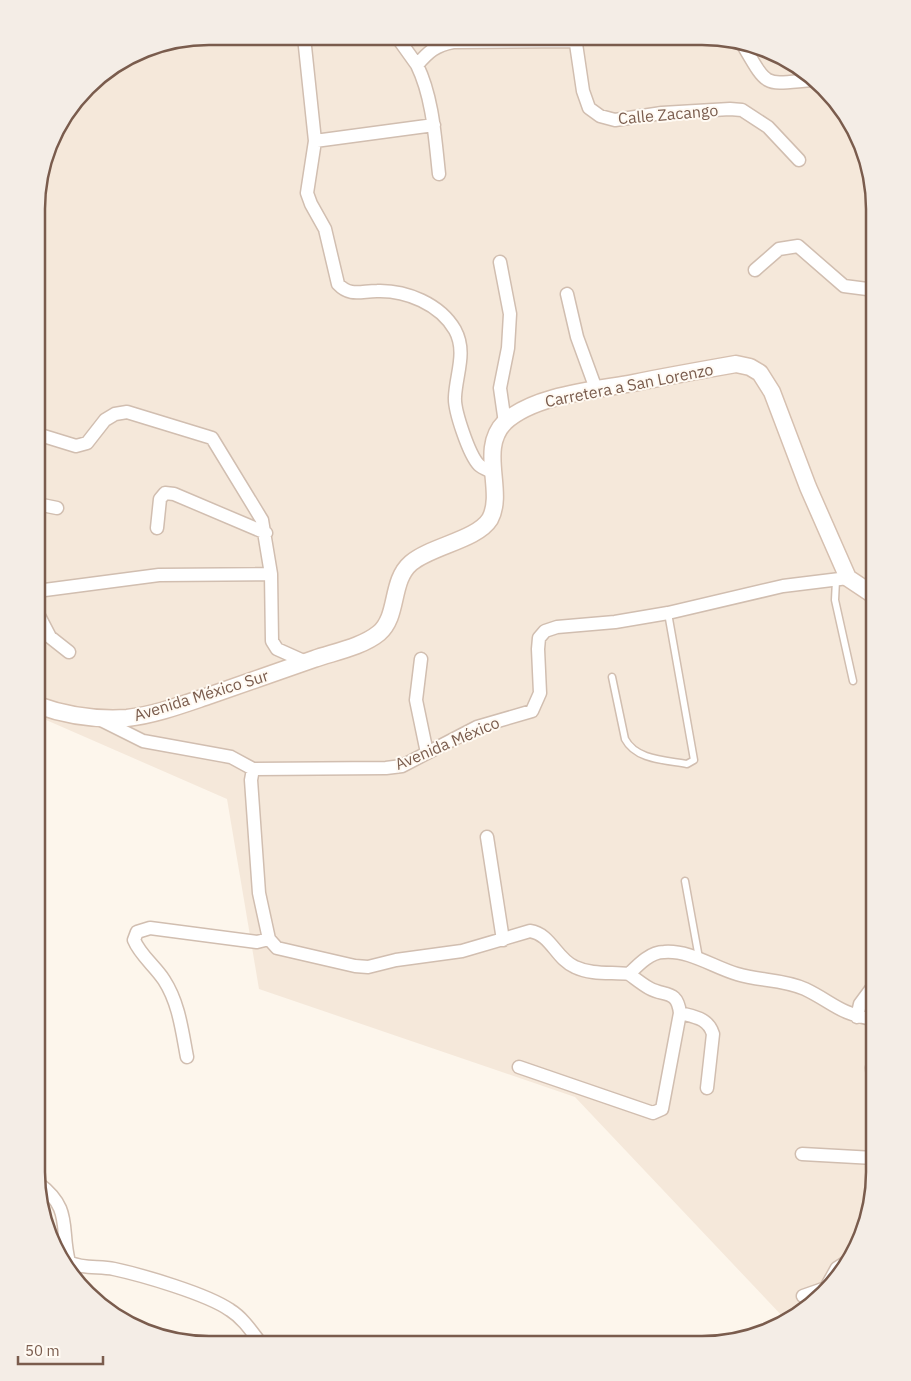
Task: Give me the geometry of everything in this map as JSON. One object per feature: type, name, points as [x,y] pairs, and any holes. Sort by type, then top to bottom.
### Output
[{"type":"street","points":[[305,45],[315,141],[307,193],[325,228],[338,284],[350,293],[392,292],[416,298],[442,313],[451,323],[460,344],[461,356],[456,389],[456,407],[473,456],[479,465],[492,472]]},
{"type":"street","points":[[403,45],[422,75],[434,125],[439,174]]},
{"type":"street","name":"Calle Zacango","points":[[417,65],[435,47],[442,45]]},
{"type":"street","name":"Calle Zacango","points":[[576,45],[583,90],[589,108],[600,116],[615,120],[662,113],[742,110],[768,127],[799,160]]},
{"type":"street","points":[[747,52],[765,80],[771,83],[804,81]]},
{"type":"street","points":[[315,141],[434,125]]},
{"type":"street","points":[[756,270],[779,249],[798,246],[844,286],[866,289]]},
{"type":"street","points":[[45,436],[76,446],[87,443],[105,420],[115,414],[127,412],[212,438],[262,520],[266,533],[271,574],[272,641],[277,649],[306,662],[368,640],[378,634],[388,619],[399,580],[410,563],[424,554],[484,526],[494,507],[492,472],[495,442],[505,423],[500,388],[508,348],[510,314],[500,262]]},
{"type":"street","points":[[567,294],[577,337],[596,390]]},
{"type":"street","name":"Carretera a San Lorenzo","points":[[505,423],[548,399],[736,364],[750,367],[760,373],[772,392],[826,529],[842,579],[866,590]]},
{"type":"street","points":[[156,528],[160,499],[165,493],[174,494],[266,533]]},
{"type":"street","points":[[45,506],[57,508]]},
{"type":"street","points":[[45,590],[159,575],[271,574]]},
{"type":"street","name":"Avenida México","points":[[99,719],[143,741],[231,757],[253,769],[386,768],[402,766],[477,727],[532,711],[540,693],[538,649],[539,638],[545,631],[557,627],[607,623],[668,613],[783,586],[842,579]]},
{"type":"street","points":[[45,627],[50,637],[69,652]]},
{"type":"street","points":[[421,659],[416,700],[428,753]]},
{"type":"street","name":"Avenida México Sur","points":[[45,708],[61,714],[99,719],[127,718],[176,706],[306,662]]},
{"type":"street","points":[[253,769],[251,780],[259,893],[269,938],[277,948],[368,967],[396,960],[462,950],[504,940],[530,931],[538,932],[566,963],[576,968],[592,972],[629,974],[650,989],[673,996],[678,1001],[680,1012],[665,1099],[662,1109],[658,1112],[653,1112],[519,1067]]},
{"type":"street","points":[[487,837],[504,940]]},
{"type":"street","points":[[187,1057],[176,1004],[164,981],[137,947],[134,940],[137,932],[150,928],[257,942],[269,938]]},
{"type":"street","points":[[629,974],[640,963],[664,952],[699,958],[735,974],[795,985],[845,1013],[866,1018]]},
{"type":"street","points":[[857,1017],[860,1004],[866,996]]},
{"type":"street","points":[[680,1012],[706,1021],[713,1034],[707,1088]]},
{"type":"street","points":[[802,1154],[866,1158]]},
{"type":"street","points":[[46,1190],[54,1197],[62,1212],[68,1256]]},
{"type":"street","points":[[75,1266],[101,1266],[133,1273],[211,1300],[230,1310],[254,1336]]},
{"type":"street","points":[[803,1296],[813,1293]]},
{"type":"lane","points":[[842,579],[835,600],[853,680]]},
{"type":"lane","points":[[612,676],[625,738],[629,747],[637,754],[687,764],[692,763],[694,760],[668,613]]},
{"type":"lane","points":[[685,881],[699,958]]},
{"type":"shaded area","points":[[209,45],[723,46],[765,57],[802,79],[832,109],[854,146],[863,177],[866,209],[866,1183],[854,1235],[832,1272],[802,1302],[782,1315],[575,1097],[259,989],[227,799],[45,719],[46,188],[57,146],[67,127],[86,101],[109,79],[146,57],[188,46]]}]
